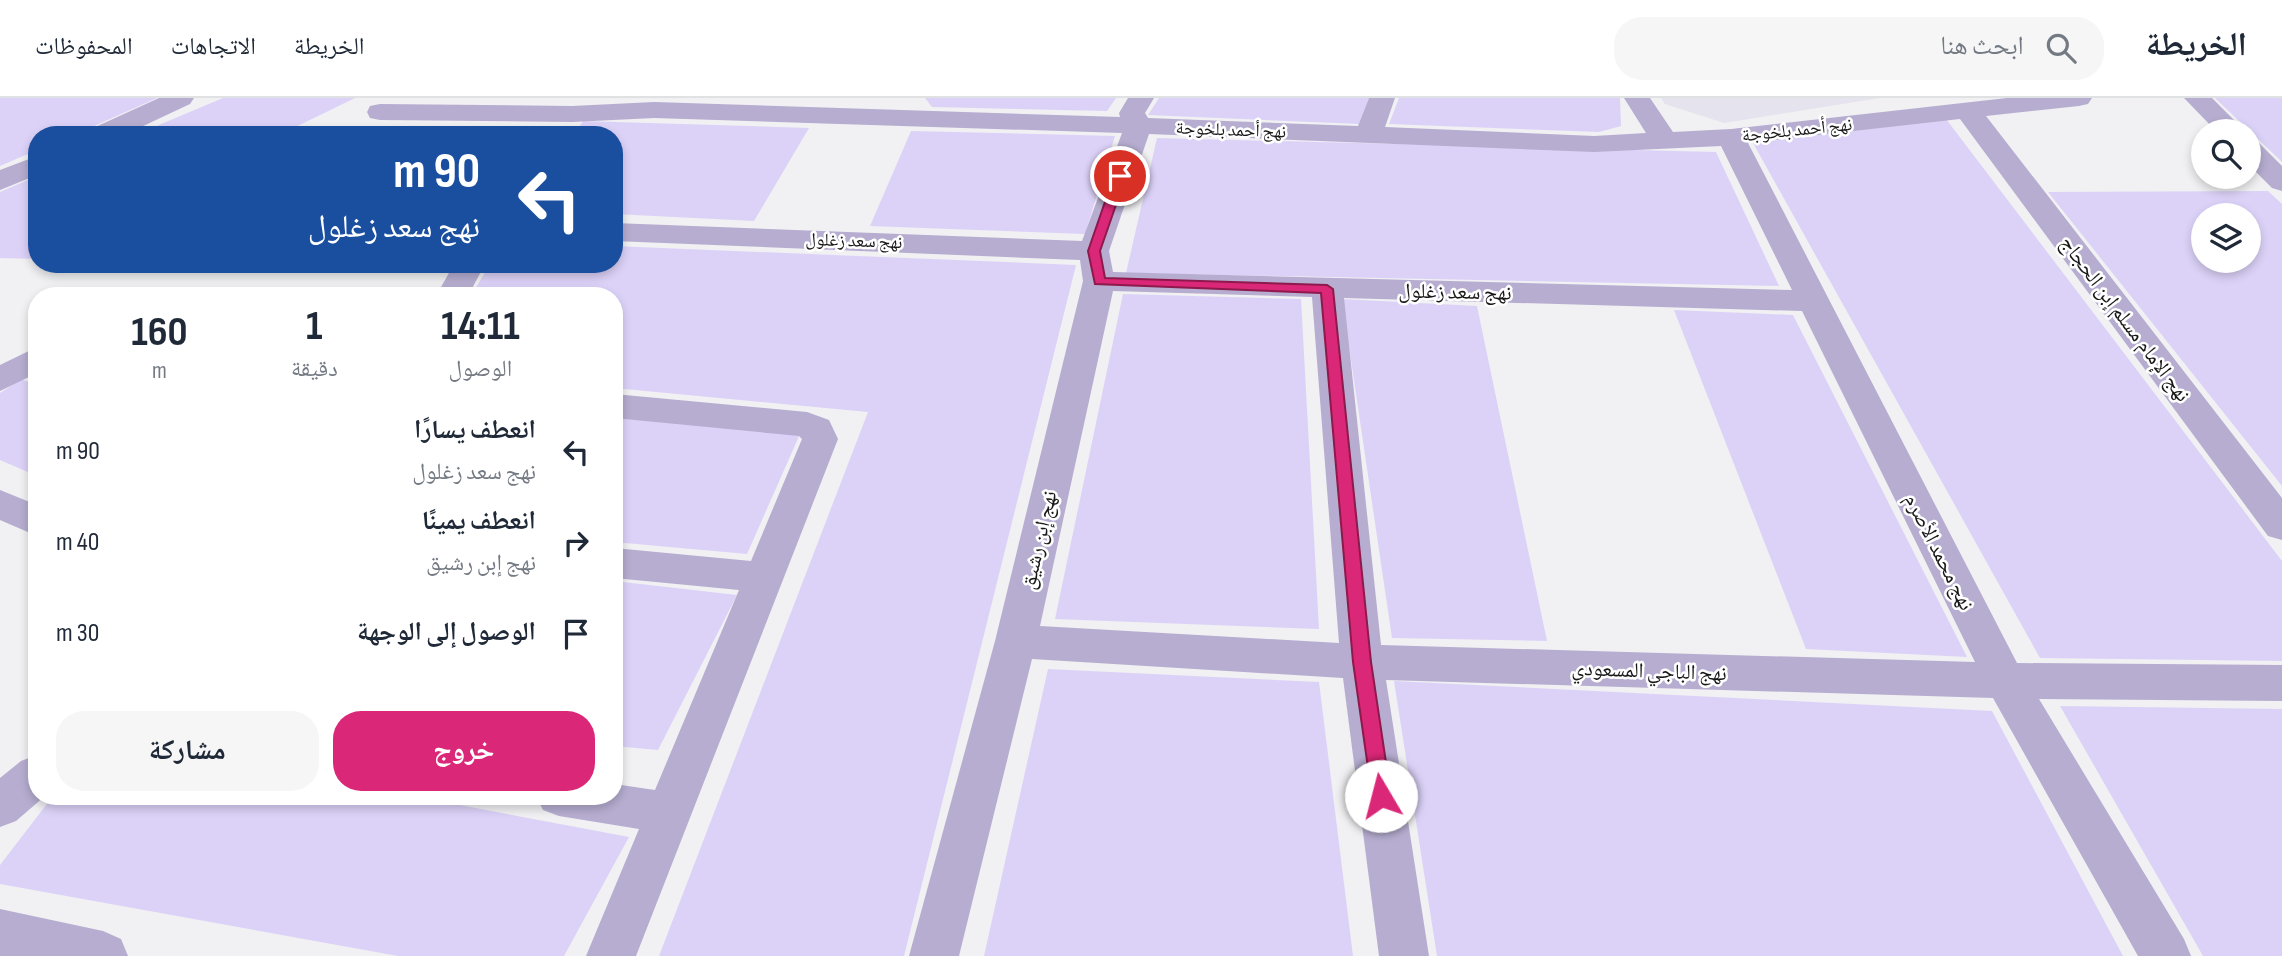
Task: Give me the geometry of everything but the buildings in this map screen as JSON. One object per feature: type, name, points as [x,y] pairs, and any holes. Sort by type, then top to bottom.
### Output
[{"type":"street","points":[[120,126],[181,98]]},
{"type":"street","points":[[1368,136],[1382,98]]},
{"type":"street","points":[[1637,98],[1665,141]]},
{"type":"street","name":"نهج أحمد بلخوجة","points":[[380,112],[565,124],[661,104],[1140,112],[1368,136],[1594,144],[1731,137],[2079,98]]},
{"type":"street","points":[[2197,98],[2219,119]]},
{"type":"street","name":"نهج اﻹمام مسلم إبن الحجاج","points":[[1968,111],[2282,526]]},
{"type":"street","name":"نهج إبن رشيق","points":[[934,956],[1016,641],[1097,266],[1140,112]]},
{"type":"street","name":"نهج محمد الأصرم","points":[[1731,137],[2005,681],[2166,956]]},
{"type":"street","points":[[2261,161],[2282,182]]},
{"type":"street","points":[[0,181],[28,168]]},
{"type":"street","name":"نهج سعد زغلول","points":[[623,233],[1097,266],[1327,289],[1812,301]]},
{"type":"street","points":[[1327,289],[1362,662],[1404,956]]},
{"type":"street","points":[[0,380],[28,363]]},
{"type":"street","points":[[611,956],[820,439],[816,429],[807,424],[623,407]]},
{"type":"street","points":[[0,504],[28,518]]},
{"type":"street","points":[[623,565],[762,578]]},
{"type":"street","name":"نهج الباجي المسعودي","points":[[1016,641],[1362,662],[2005,681],[2282,683]]},
{"type":"street","points":[[0,806],[28,783]]},
{"type":"street","points":[[616,805],[667,813]]},
{"type":"street","points":[[0,933],[103,956]]},
{"type":"shaded area","points":[[1661,98],[1880,98],[1724,123],[1665,104]]},
{"type":"route","points":[[1120,176],[1094,251],[1099,281],[1327,289],[1362,662],[1381,796]]}]
